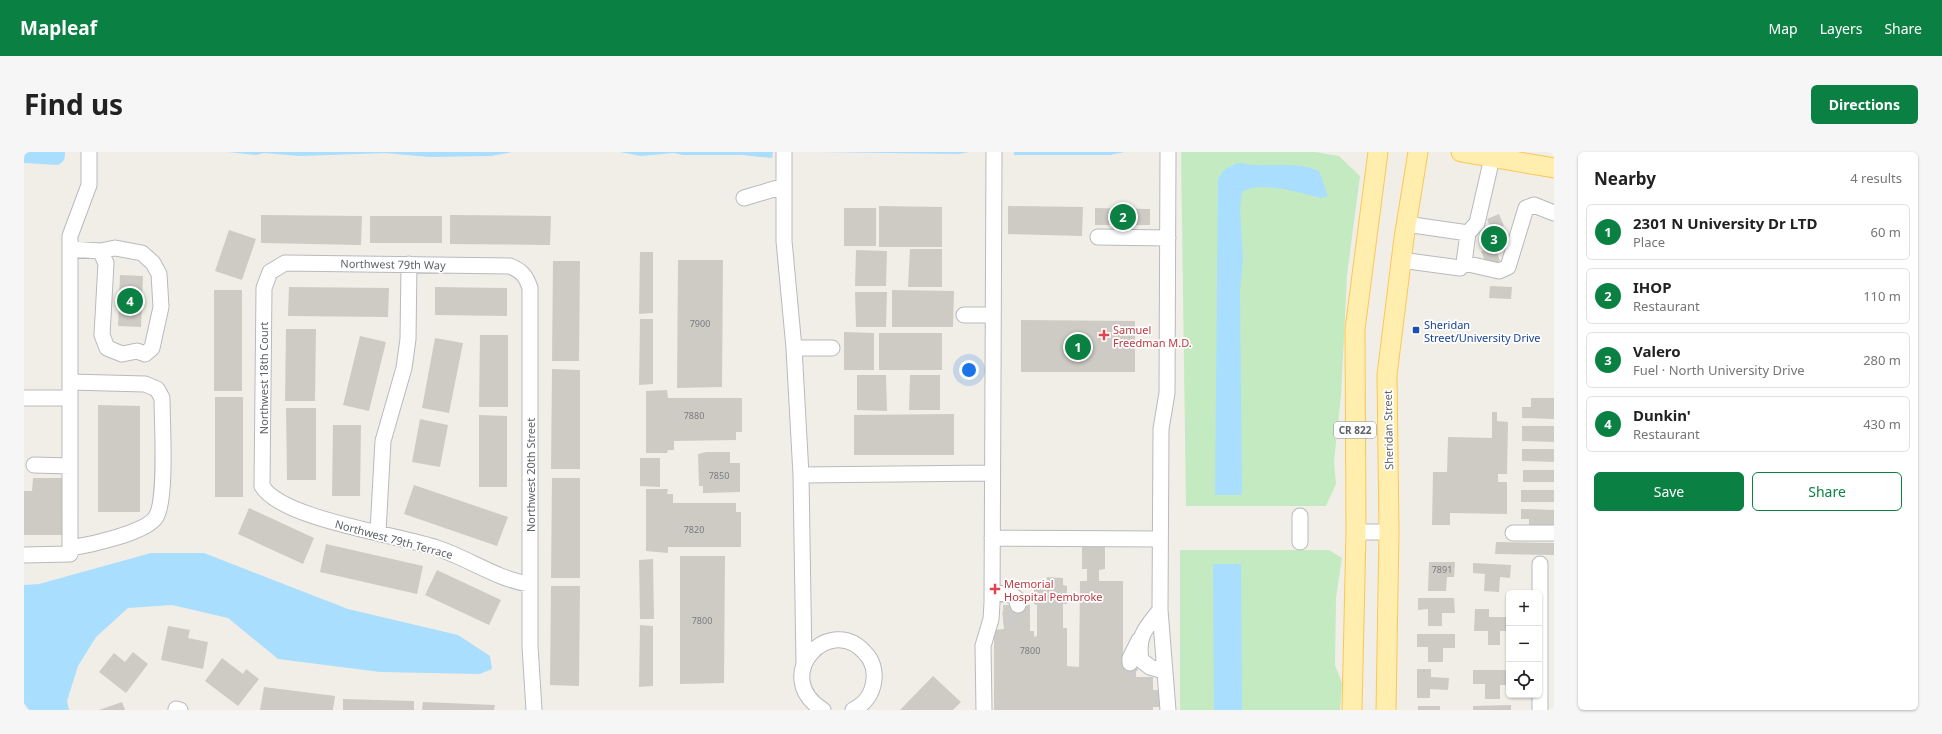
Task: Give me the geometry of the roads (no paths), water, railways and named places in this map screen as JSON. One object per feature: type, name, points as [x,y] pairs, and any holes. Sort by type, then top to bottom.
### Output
[{"type":"main road","name":"CR 822","points":[[1352,710],[1356,532],[1355,329],[1378,152]]},
{"type":"main road","name":"Sheridan Street","points":[[1386,710],[1389,532],[1387,375],[1406,224],[1418,152]]},
{"type":"main road","points":[[1461,152],[1554,168]]},
{"type":"street","points":[[24,556],[70,554],[70,236],[89,185],[89,152]]},
{"type":"street","points":[[784,152],[784,242],[794,348],[801,475],[804,664]]},
{"type":"street","points":[[984,710],[983,646],[997,619],[992,593],[994,152]]},
{"type":"street","points":[[1168,152],[1167,393],[1161,429],[1160,539],[1160,610],[1168,710]]},
{"type":"street","points":[[1401,260],[1460,268],[1464,264],[1468,233],[1477,223],[1492,158]]},
{"type":"street","points":[[744,198],[784,186]]},
{"type":"street","points":[[1464,264],[1499,270],[1508,267],[1526,208],[1534,205],[1554,213]]},
{"type":"street","points":[[1406,224],[1468,233]]},
{"type":"street","points":[[1098,237],[1168,238]]},
{"type":"street","points":[[70,249],[100,251],[115,248],[142,253],[153,262],[160,274],[161,307],[152,348],[145,354],[137,351],[122,354],[107,348],[102,335],[102,301],[106,263],[100,251]]},
{"type":"street","name":"Northwest 79th Way","points":[[270,272],[286,263],[510,266],[518,269]]},
{"type":"street","points":[[378,532],[383,441],[404,368],[408,340],[409,264]]},
{"type":"street","name":"Northwest 20th Street","points":[[518,269],[526,276],[530,288],[530,584],[532,686],[534,710]]},
{"type":"street","name":"Northwest 18th Court","points":[[262,486],[264,288],[270,272]]},
{"type":"street","points":[[964,315],[993,315]]},
{"type":"street","points":[[794,348],[832,348]]},
{"type":"street","points":[[70,382],[145,384],[157,389],[162,398],[162,498],[155,518],[138,530],[88,545],[70,548]]},
{"type":"street","points":[[24,398],[70,398]]},
{"type":"street","points":[[34,465],[70,466]]},
{"type":"street","points":[[801,475],[992,473]]},
{"type":"street","name":"Northwest 79th Terrace","points":[[262,486],[267,494],[286,505],[314,517],[437,548],[476,563],[514,582],[530,584]]},
{"type":"street","points":[[1300,516],[1300,542]]},
{"type":"street","points":[[1356,532],[1389,532]]},
{"type":"street","points":[[1513,533],[1554,533]]},
{"type":"street","points":[[992,538],[1160,539]]},
{"type":"street","points":[[1540,564],[1540,710]]},
{"type":"street","points":[[992,593],[1009,594],[1016,598],[1018,605]]},
{"type":"street","points":[[1160,610],[1141,637],[1130,658],[1133,667],[1164,671]]},
{"type":"street","points":[[803,629],[811,636],[826,642]]},
{"type":"street","points":[[1141,637],[1139,647],[1141,660],[1150,667],[1164,671]]},
{"type":"street","points":[[817,708],[806,695],[802,684],[804,664],[810,652],[826,642],[836,640],[856,644],[863,650],[873,665],[875,677],[873,689],[867,699],[853,710]]},
{"type":"street","name":"Northwest 20th Street","points":[[532,686],[543,710]]},
{"type":"water","points":[[24,152],[65,152],[65,154],[63,162],[57,165],[24,163]]},
{"type":"water","points":[[228,152],[512,152],[491,156],[429,157],[385,153],[300,156],[264,153],[256,155]]},
{"type":"water","points":[[620,152],[773,152],[772,158],[742,155],[683,155],[674,153],[641,156]]},
{"type":"water","points":[[819,152],[969,152],[958,154]]},
{"type":"water","points":[[1014,152],[1125,152],[1110,155],[1014,155]]},
{"type":"water","points":[[1237,163],[1253,165],[1296,165],[1311,168],[1319,171],[1328,196],[1321,198],[1270,187],[1260,187],[1242,192],[1240,209],[1243,259],[1240,291],[1242,495],[1215,495],[1218,179],[1224,170]]},
{"type":"water","points":[[151,553],[204,553],[348,609],[458,635],[490,656],[492,669],[480,674],[380,672],[278,659],[228,618],[172,605],[128,608],[96,637],[78,666],[67,701],[69,710],[29,710],[24,703],[24,585],[39,584]]},
{"type":"water","points":[[1213,564],[1241,564],[1242,710],[1214,710]]},
{"type":"tunnel","points":[[1003,619],[1010,618],[1014,615],[1018,605]]},
{"type":"tunnel","points":[[1130,663],[1130,671],[1136,671]]},
{"type":"place","name":"IHOP","points":[[1123,217]]},
{"type":"place","name":"Valero","points":[[1494,239]]},
{"type":"place","name":"Dunkin'","points":[[130,301]]},
{"type":"place","name":"Sheridan Street/University Drive","points":[[1416,330]]},
{"type":"place","name":"Samuel Freedman M.D.","points":[[1104,335]]},
{"type":"place","name":"2301 N University Dr LTD","points":[[1078,347]]},
{"type":"place","name":"Memorial Hospital Pembroke","points":[[995,589]]}]
